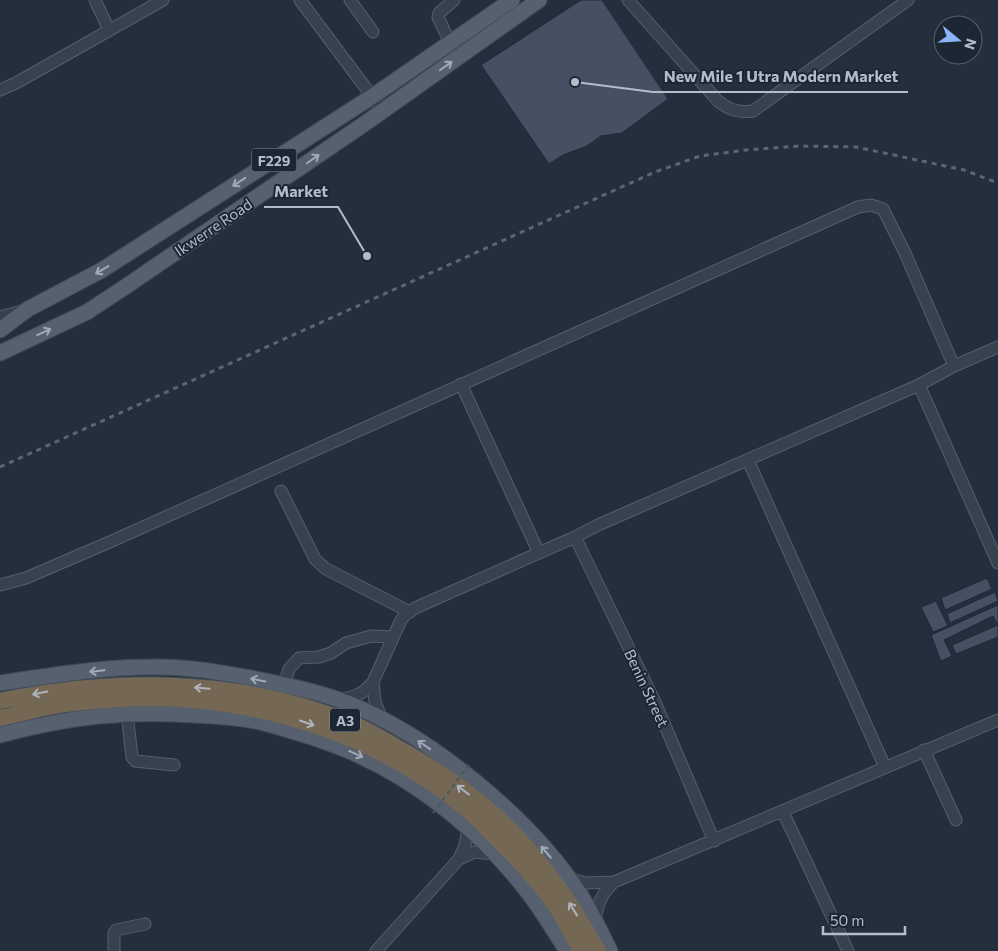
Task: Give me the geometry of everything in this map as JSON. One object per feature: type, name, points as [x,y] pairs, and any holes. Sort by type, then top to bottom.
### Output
[{"type":"highway","name":"A3","points":[[0,701],[68,690],[125,685],[169,685],[218,689],[263,697],[319,711],[348,721],[430,766],[496,816],[548,873],[569,903],[593,945]]},
{"type":"highway","name":"A3","points":[[0,718],[73,703],[156,698],[222,702],[302,721],[343,735],[408,768],[444,792],[471,814],[513,854],[557,909],[593,945]]},
{"type":"main road","name":"Ikwerre Road","points":[[28,309],[102,270],[373,96],[512,0]]},
{"type":"main road","name":"Ikwerre Road","points":[[0,353],[87,312],[230,217],[539,0]]},
{"type":"main road","name":"F229","points":[[0,330],[28,309]]},
{"type":"main road","points":[[0,684],[48,676],[150,667],[218,672],[284,685],[337,699],[382,719],[437,753],[515,817],[568,878],[593,945]]},
{"type":"main road","points":[[0,735],[74,718],[159,712],[252,720],[323,741],[359,755],[436,801],[495,854],[527,890],[593,945]]},
{"type":"street","points":[[95,0],[109,30]]},
{"type":"street","points":[[0,90],[163,0]]},
{"type":"street","points":[[300,0],[383,111]]},
{"type":"street","points":[[350,0],[373,32]]},
{"type":"street","points":[[450,43],[438,17],[439,13],[454,0]]},
{"type":"street","points":[[628,0],[718,101],[731,110],[743,112],[753,111],[908,0]]},
{"type":"street","points":[[0,585],[26,578],[112,541],[858,207],[871,205],[883,209],[905,253],[954,366]]},
{"type":"street","name":"Ikwerre Road","points":[[0,317],[28,309]]},
{"type":"street","points":[[337,699],[350,698],[361,694],[373,682],[401,620],[410,612],[598,525],[920,385],[954,366],[998,347]]},
{"type":"street","points":[[462,384],[539,553]]},
{"type":"street","points":[[920,385],[998,563]]},
{"type":"street","points":[[748,460],[885,768]]},
{"type":"street","points":[[281,491],[314,559],[318,563],[326,569],[410,612]]},
{"type":"street","name":"Benin Street","points":[[575,537],[655,702],[714,841]]},
{"type":"street","points":[[284,685],[289,669],[298,658],[319,657],[331,653],[346,643],[371,636],[394,637]]},
{"type":"street","points":[[373,682],[375,702],[382,719]]},
{"type":"street","points":[[127,713],[132,757],[135,761],[174,765]]},
{"type":"street","points":[[568,878],[585,883],[614,882],[998,720]]},
{"type":"street","points":[[924,750],[956,820]]},
{"type":"street","points":[[783,812],[848,951]]},
{"type":"street","points":[[376,951],[458,859],[465,845],[468,828]]},
{"type":"street","points":[[458,859],[474,852],[495,854]]},
{"type":"street","points":[[593,945],[597,904],[603,893],[614,882]]},
{"type":"street","points":[[114,951],[114,933],[116,930],[145,924]]},
{"type":"path","points":[[433,813],[471,762]]},
{"type":"building","points":[[581,0],[602,0],[668,99],[622,133],[601,136],[587,146],[563,155],[549,164],[481,65]]},
{"type":"building","points":[[987,578],[992,589],[945,610],[941,598]]},
{"type":"building","points":[[995,592],[998,601],[950,623],[947,614]]},
{"type":"building","points":[[936,601],[948,626],[933,632],[921,607]]},
{"type":"building","points":[[998,605],[998,625],[993,616],[944,640],[952,656],[941,661],[931,635]]},
{"type":"building","points":[[998,625],[998,637],[956,654],[952,645]]},
{"type":"railway","points":[[0,467],[655,172],[700,156],[799,146],[856,147],[964,170],[998,183]]},
{"type":"place","name":"New Mile 1 Utra Modern Market","points":[[575,82]]},
{"type":"place","name":"Market","points":[[367,256]]}]
